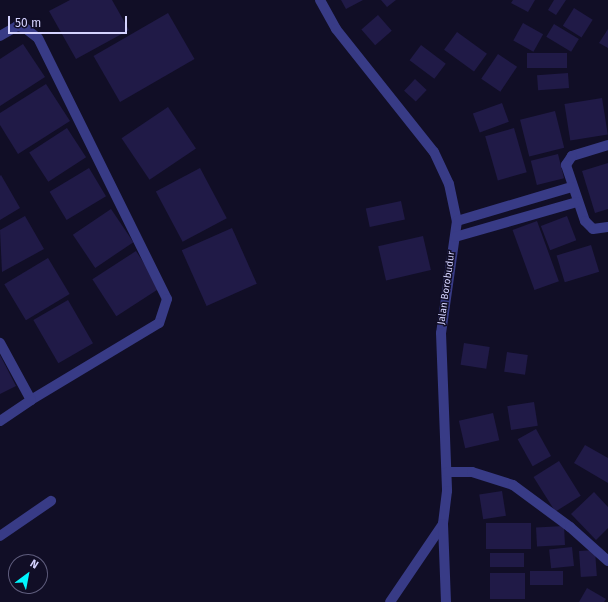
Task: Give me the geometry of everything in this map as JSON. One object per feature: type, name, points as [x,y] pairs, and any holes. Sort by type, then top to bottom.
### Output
[{"type":"street","name":"Jalan Borobudur","points":[[320,0],[336,29],[434,152],[449,184],[457,221],[441,333],[447,472],[443,524],[390,602]]},
{"type":"street","points":[[0,36],[17,26],[25,28],[38,38],[168,299],[159,322],[31,400],[0,421]]},
{"type":"street","points":[[608,145],[568,160],[572,187],[577,202],[590,227],[608,227]]},
{"type":"street","points":[[457,221],[572,187]]},
{"type":"street","points":[[455,237],[577,202]]},
{"type":"street","points":[[0,343],[31,400]]},
{"type":"street","points":[[447,472],[472,472],[513,485],[570,527],[608,561]]},
{"type":"street","points":[[0,536],[51,501]]},
{"type":"street","points":[[443,524],[446,602]]},
{"type":"building","points":[[70,0],[112,0],[129,30],[76,59],[49,11]]},
{"type":"building","points":[[341,0],[363,0],[346,9]]},
{"type":"building","points":[[381,0],[396,0],[387,7]]},
{"type":"building","points":[[513,0],[535,0],[528,12],[511,3]]},
{"type":"building","points":[[554,0],[566,0],[556,15],[548,10]]},
{"type":"building","points":[[574,8],[593,20],[582,37],[563,26]]},
{"type":"building","points":[[168,13],[194,59],[120,102],[94,56]]},
{"type":"building","points":[[378,15],[392,31],[375,45],[361,29]]},
{"type":"building","points":[[523,23],[543,34],[533,52],[513,40]]},
{"type":"building","points":[[554,24],[579,39],[571,52],[546,37]]},
{"type":"building","points":[[608,29],[608,48],[599,43]]},
{"type":"building","points":[[457,32],[487,54],[474,72],[444,50]]},
{"type":"building","points":[[23,44],[45,77],[0,106],[0,59]]},
{"type":"building","points":[[421,45],[446,64],[434,79],[410,60]]},
{"type":"building","points":[[527,53],[567,53],[567,68],[527,68]]},
{"type":"building","points":[[498,54],[517,67],[500,92],[481,79]]},
{"type":"building","points":[[568,73],[569,88],[538,90],[537,75]]},
{"type":"building","points":[[415,79],[427,90],[416,102],[404,91]]},
{"type":"building","points":[[46,84],[70,121],[18,154],[0,125],[0,113]]},
{"type":"building","points":[[602,98],[608,135],[570,140],[564,104]]},
{"type":"building","points":[[502,103],[509,122],[480,132],[473,114]]},
{"type":"building","points":[[168,107],[196,148],[150,180],[122,138]]},
{"type":"building","points":[[555,111],[564,148],[529,157],[520,120]]},
{"type":"building","points":[[67,128],[86,157],[48,182],[29,153]]},
{"type":"building","points":[[514,128],[527,172],[498,180],[485,136]]},
{"type":"building","points":[[558,154],[564,178],[537,185],[531,161]]},
{"type":"building","points":[[608,163],[608,209],[595,213],[582,171]]},
{"type":"building","points":[[89,168],[106,196],[67,220],[50,192]]},
{"type":"building","points":[[200,168],[227,218],[183,242],[156,191]]},
{"type":"building","points":[[1,175],[20,208],[0,220],[0,176]]},
{"type":"building","points":[[401,201],[405,220],[370,227],[366,208]]},
{"type":"building","points":[[111,209],[133,242],[95,268],[73,235]]},
{"type":"building","points":[[25,216],[44,249],[2,272],[0,230]]},
{"type":"building","points":[[567,216],[576,240],[550,250],[541,226]]},
{"type":"building","points":[[537,221],[559,281],[534,290],[513,230]]},
{"type":"building","points":[[232,228],[257,284],[207,306],[182,250]]},
{"type":"building","points":[[423,236],[431,270],[386,280],[378,246]]},
{"type":"building","points":[[591,245],[599,272],[565,282],[557,256]]},
{"type":"building","points":[[136,251],[160,288],[116,316],[92,279]]},
{"type":"building","points":[[48,258],[70,294],[26,320],[4,284]]},
{"type":"building","points":[[68,300],[93,343],[58,363],[33,320]]},
{"type":"building","points":[[464,343],[490,347],[486,369],[461,365]]},
{"type":"building","points":[[507,352],[528,355],[525,375],[504,372]]},
{"type":"building","points":[[0,355],[16,386],[0,394]]},
{"type":"building","points":[[534,402],[538,426],[511,430],[507,406]]},
{"type":"building","points":[[493,413],[499,440],[465,448],[459,421]]},
{"type":"building","points":[[536,429],[551,456],[533,466],[518,439]]},
{"type":"building","points":[[585,445],[608,458],[608,483],[574,463]]},
{"type":"building","points":[[559,461],[581,496],[555,512],[534,477]]},
{"type":"building","points":[[502,491],[506,516],[483,519],[479,495]]},
{"type":"building","points":[[594,492],[608,507],[608,528],[596,540],[571,514]]},
{"type":"building","points":[[486,523],[531,523],[531,549],[486,549]]},
{"type":"building","points":[[564,526],[565,545],[537,546],[536,527]]},
{"type":"building","points":[[572,547],[574,566],[551,568],[549,549]]},
{"type":"building","points":[[595,550],[597,576],[581,577],[579,551]]},
{"type":"building","points":[[490,553],[524,553],[524,567],[490,567]]},
{"type":"building","points":[[530,571],[563,571],[563,585],[530,585]]},
{"type":"building","points":[[490,573],[525,573],[525,599],[490,599]]},
{"type":"building","points":[[587,588],[606,599],[604,602],[579,602]]}]
